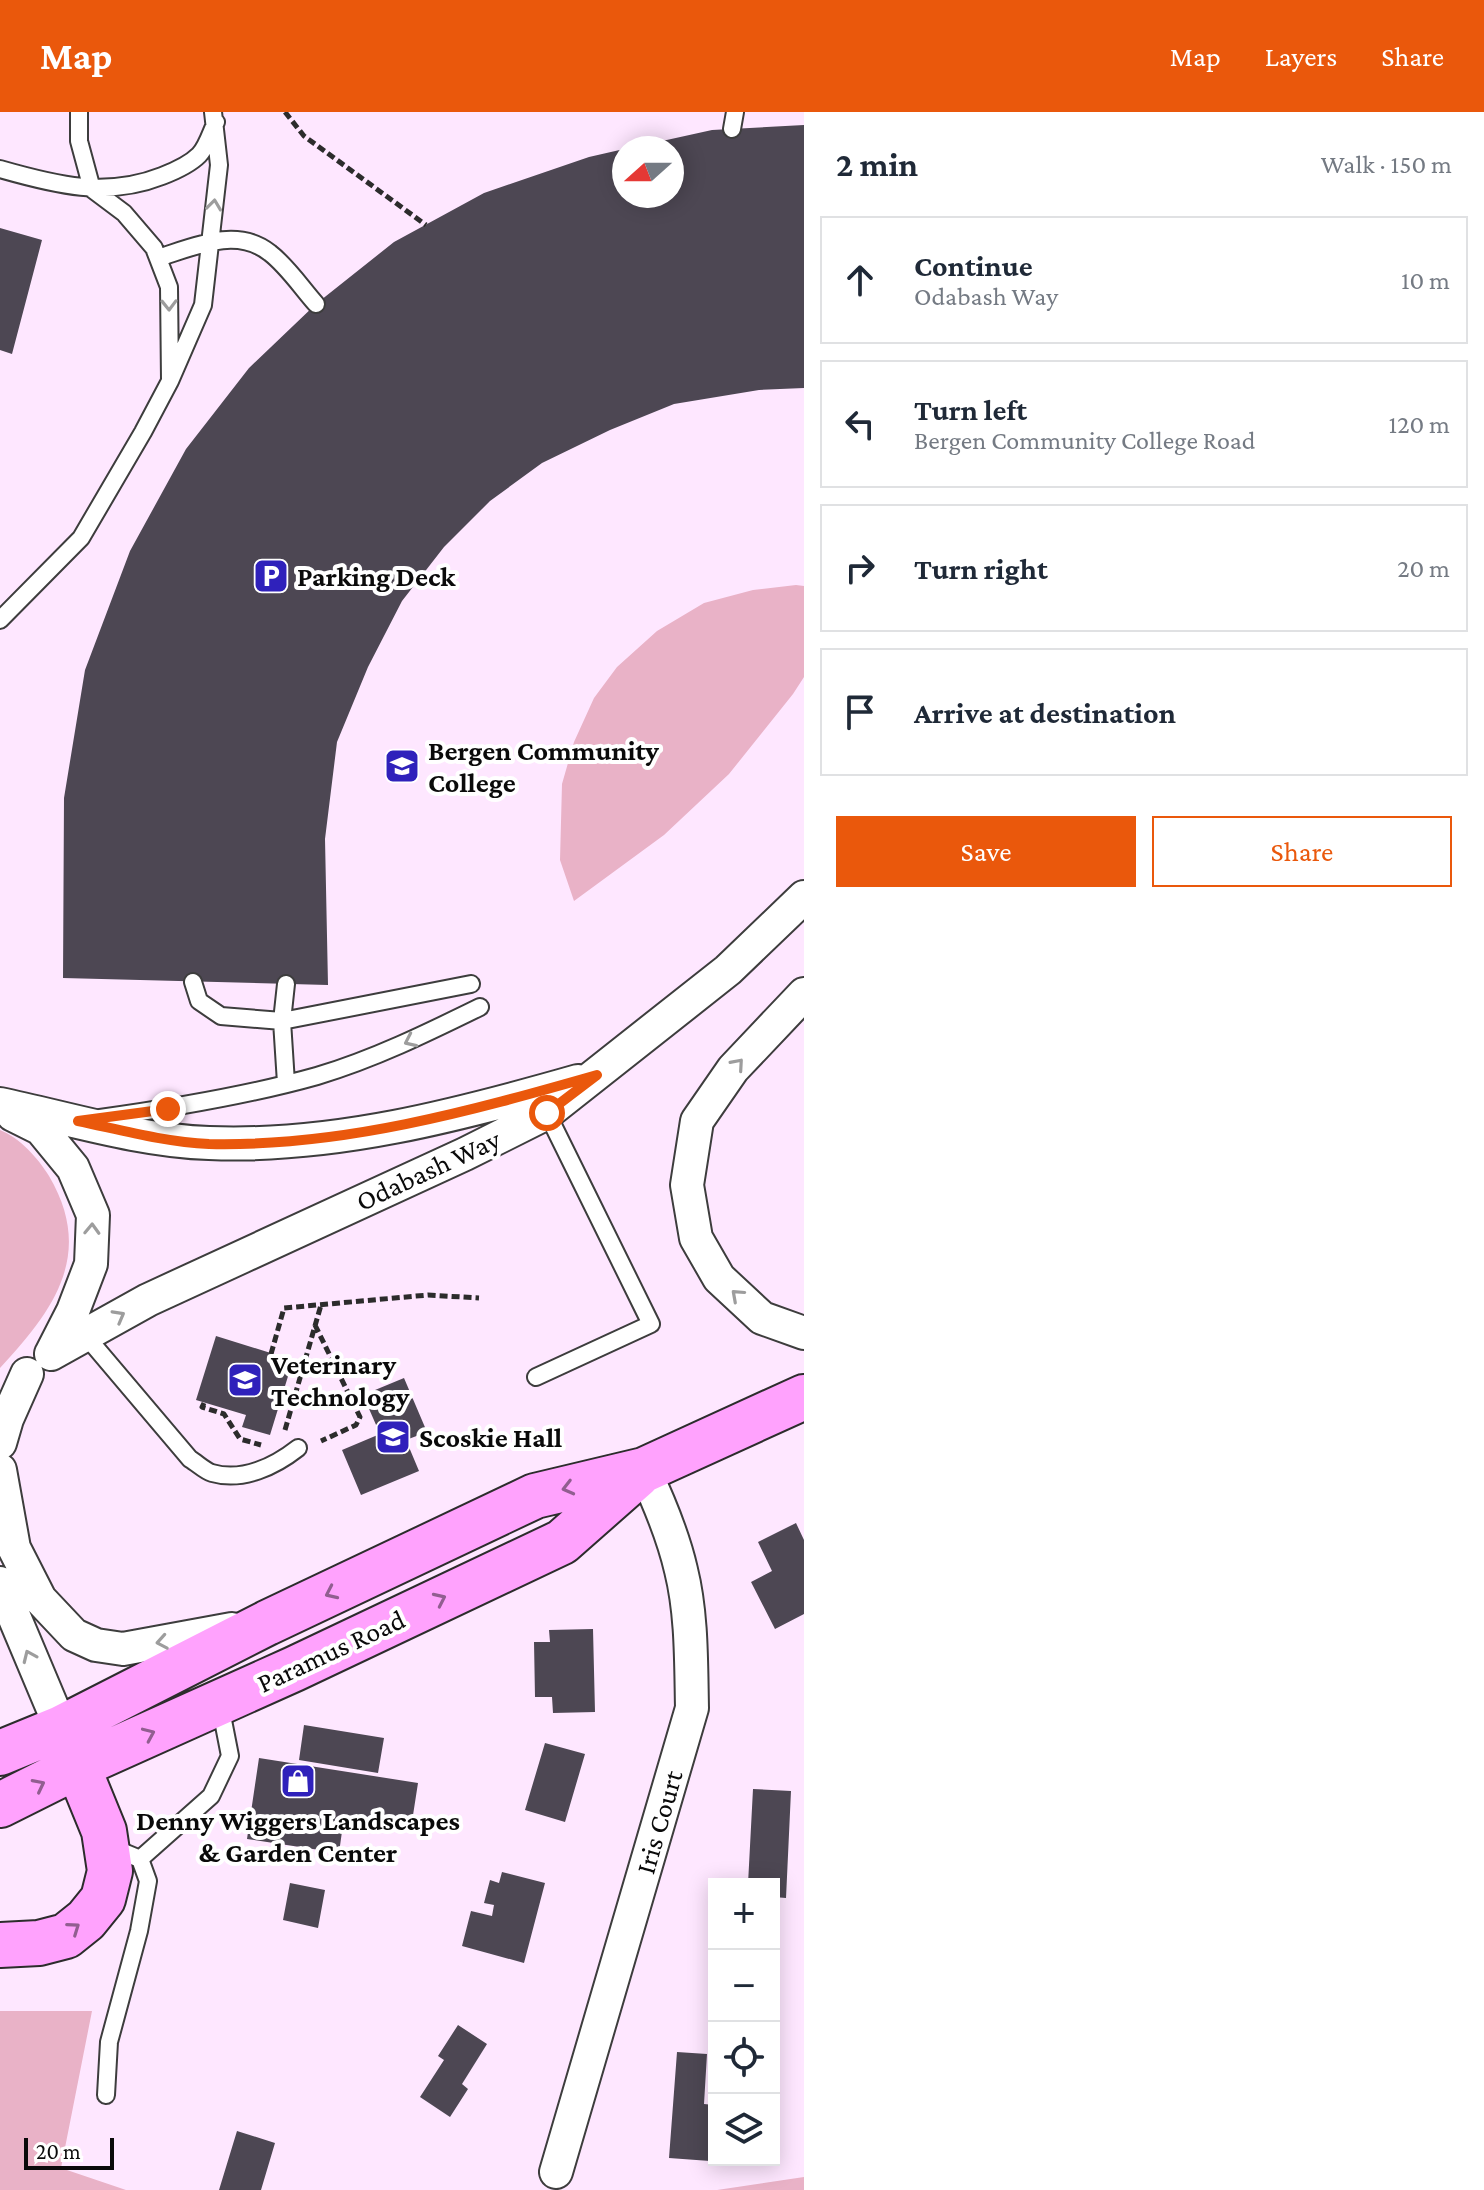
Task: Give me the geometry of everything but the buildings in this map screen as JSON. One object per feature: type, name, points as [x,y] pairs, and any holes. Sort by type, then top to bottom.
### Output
[{"type":"main road","name":"Paramus Road","points":[[0,1805],[70,1747],[267,1623],[535,1496],[644,1470],[804,1397]]},
{"type":"main road","name":"Paramus Road","points":[[0,1753],[70,1747],[219,1702],[562,1542],[644,1470]]},
{"type":"main road","points":[[0,1945],[39,1943],[66,1936],[86,1920],[103,1899],[110,1871],[123,1852],[104,1831],[70,1747]]},
{"type":"street","name":"Odabash Way","points":[[26,1373],[148,1300],[547,1113],[728,970],[804,897]]},
{"type":"street","points":[[804,994],[733,1069],[697,1121],[687,1185],[696,1238],[719,1278],[762,1318],[804,1333]]},
{"type":"street","points":[[0,1106],[155,1137],[207,1144],[282,1142],[390,1128],[491,1105],[597,1075]]},
{"type":"street","points":[[0,1106],[41,1129],[73,1168],[93,1215],[91,1264],[73,1311],[26,1373],[0,1443]]},
{"type":"street","points":[[0,1470],[14,1548],[40,1599],[74,1635],[96,1645],[123,1649],[267,1623]]},
{"type":"street","name":"Iris Court","points":[[556,2172],[692,1708],[690,1642],[682,1572],[665,1515],[644,1470]]},
{"type":"street","points":[[0,1583],[70,1747]]},
{"type":"lane","points":[[79,112],[79,141],[92,189],[124,213],[154,248],[169,287],[170,381]]},
{"type":"lane","points":[[0,169],[49,183],[92,189],[136,186],[181,168],[200,154],[215,117]]},
{"type":"lane","points":[[0,620],[81,538],[170,381],[203,305],[219,165],[215,117]]},
{"type":"lane","points":[[158,258],[210,241],[244,239],[269,252],[316,304]]},
{"type":"lane","points":[[193,982],[199,1001],[221,1016],[282,1021],[471,984]]},
{"type":"lane","points":[[286,984],[282,1021],[286,1083]]},
{"type":"lane","points":[[78,1121],[168,1109],[316,1076],[394,1048],[480,1007]]},
{"type":"lane","points":[[536,1377],[651,1324],[547,1113]]},
{"type":"lane","points":[[85,1335],[190,1459],[212,1473],[246,1475],[279,1463],[298,1448]]},
{"type":"lane","points":[[106,2095],[109,2042],[139,1931],[148,1881],[123,1852],[211,1796],[230,1756],[219,1702]]},
{"type":"path","points":[[285,112],[304,136],[426,225]]},
{"type":"path","points":[[271,1354],[284,1308],[428,1295],[479,1298]]},
{"type":"path","points":[[284,1432],[321,1305]]},
{"type":"path","points":[[315,1325],[360,1417],[356,1425],[321,1441]]},
{"type":"path","points":[[204,1403],[202,1407],[224,1414],[240,1439],[263,1446]]},
{"type":"shaded area","points":[[804,586],[804,677],[793,694],[729,774],[664,835],[574,901],[560,860],[562,784],[574,742],[594,698],[617,667],[657,631],[704,603],[753,590]]},
{"type":"shaded area","points":[[0,1130],[21,1143],[49,1176],[62,1204],[68,1231],[68,1256],[62,1280],[51,1302],[0,1368]]},
{"type":"shaded area","points":[[0,2011],[92,2011],[61,2168],[126,2190],[0,2190]]},
{"type":"shaded area","points":[[804,2177],[804,2190],[717,2190]]},
{"type":"place","name":"Parking Deck","points":[[271,576]]},
{"type":"place","name":"Bergen Community College","points":[[402,766]]},
{"type":"place","name":"Veterinary Technology","points":[[245,1380]]},
{"type":"place","name":"Scoskie Hall","points":[[393,1437]]},
{"type":"place","name":"Denny Wiggers Landscapes & Garden Center","points":[[298,1781]]},
{"type":"route","points":[[168,1109],[78,1121],[207,1144],[282,1142],[390,1128],[491,1105],[597,1075],[547,1113]]}]
